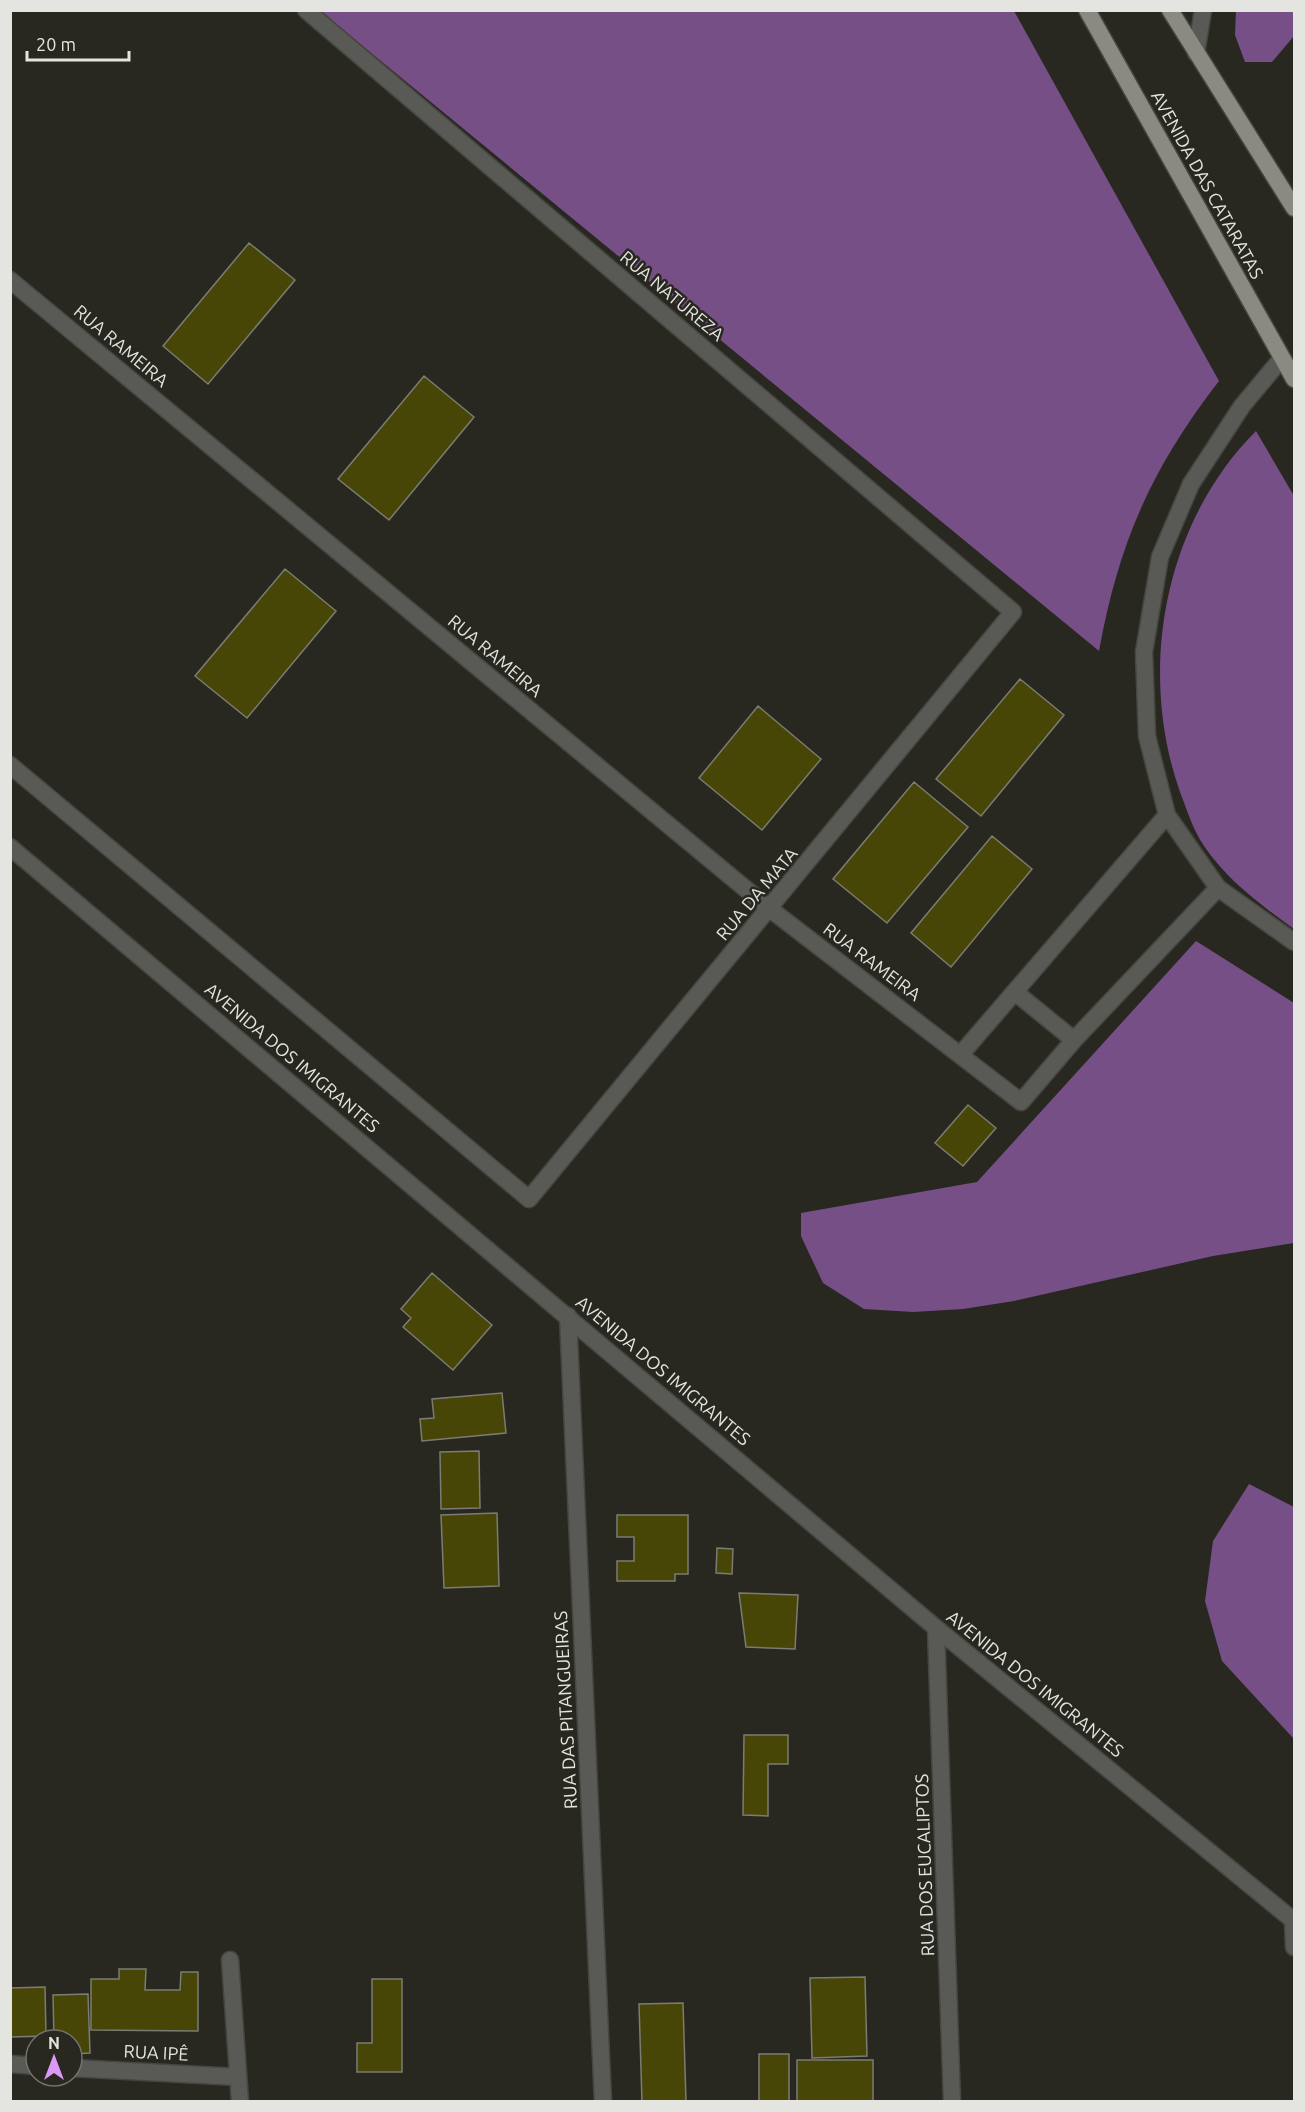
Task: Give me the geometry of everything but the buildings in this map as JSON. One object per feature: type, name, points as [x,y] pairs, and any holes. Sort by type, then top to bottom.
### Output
[{"type":"main road","name":"AVENIDA DAS CATARATAS","points":[[1087,10],[1294,379]]},
{"type":"main road","points":[[1170,10],[1294,208]]},
{"type":"street","name":"RUA NATUREZA","points":[[306,10],[1013,612]]},
{"type":"street","points":[[1196,53],[1203,10]]},
{"type":"street","name":"RUA RAMEIRA","points":[[10,280],[770,909],[962,1054],[1021,1102],[1074,1040]]},
{"type":"street","points":[[1282,358],[1242,406],[1191,484],[1160,557],[1144,652],[1147,736],[1167,815],[1218,888],[1294,942]]},
{"type":"street","name":"RUA DA MATA","points":[[10,765],[529,1199],[1013,612]]},
{"type":"street","points":[[962,1054],[1167,815]]},
{"type":"street","name":"AVENIDA DOS IMIGRANTES","points":[[10,848],[936,1628],[1294,1920]]},
{"type":"street","points":[[1016,993],[1074,1040],[1218,888]]},
{"type":"street","name":"RUA DAS PITANGUEIRAS","points":[[568,1316],[603,2102]]},
{"type":"street","name":"RUA DOS EUCALIPTOS","points":[[936,1628],[952,2102]]},
{"type":"street","points":[[1294,1920],[1294,1947]]},
{"type":"street","points":[[230,1960],[240,2102]]},
{"type":"street","name":"RUA IPÊ","points":[[84,2069],[238,2077]]},
{"type":"shaded area","points":[[320,11],[1014,11],[1219,381],[1174,445],[1141,508],[1117,575],[1099,651]]},
{"type":"shaded area","points":[[1236,11],[1294,11],[1294,36],[1272,62],[1245,62],[1235,35]]},
{"type":"shaded area","points":[[1256,431],[1294,496],[1294,929],[1234,881],[1200,840],[1180,792],[1167,745],[1161,697],[1161,648],[1167,600],[1180,553],[1199,509],[1225,468]]},
{"type":"shaded area","points":[[1196,941],[1294,1003],[1294,1243],[1213,1256],[1014,1301],[963,1309],[913,1312],[864,1309],[823,1283],[801,1236],[801,1213],[977,1182]]},
{"type":"shaded area","points":[[1249,1484],[1294,1507],[1294,1739],[1222,1661],[1205,1601],[1213,1541]]}]
